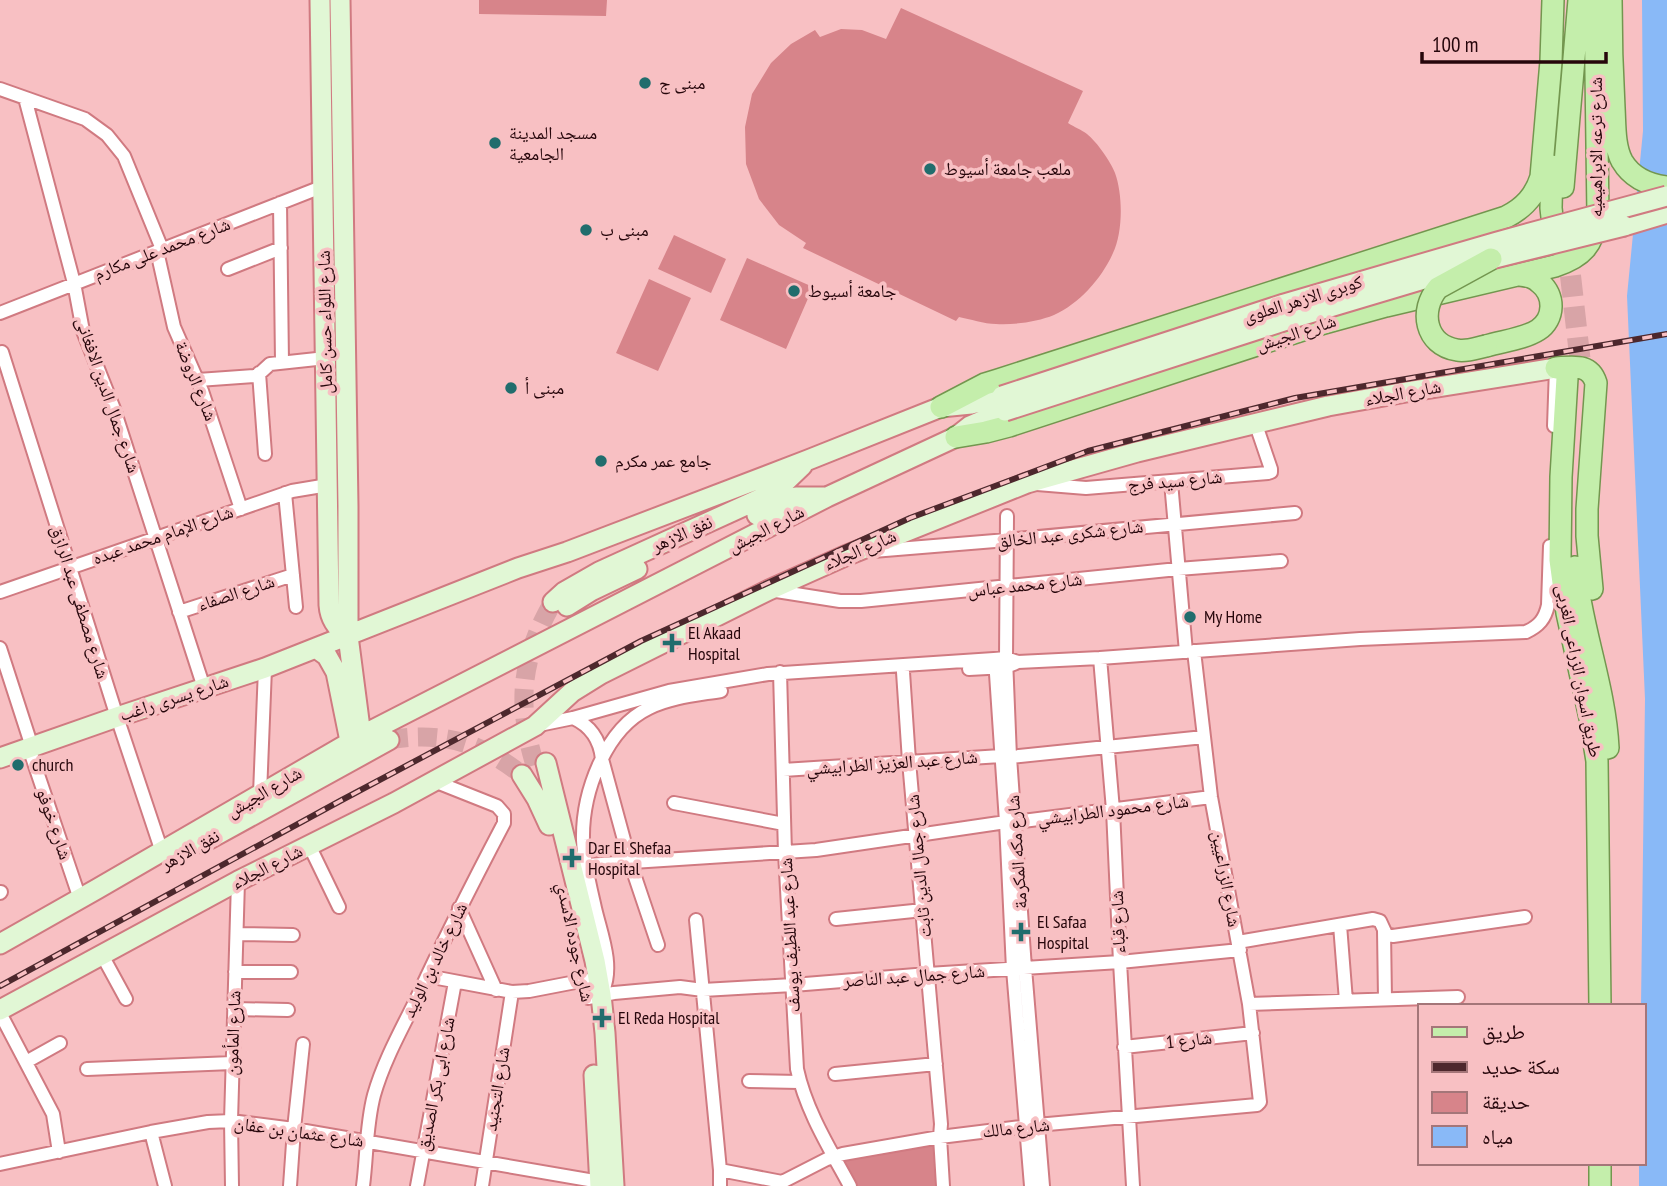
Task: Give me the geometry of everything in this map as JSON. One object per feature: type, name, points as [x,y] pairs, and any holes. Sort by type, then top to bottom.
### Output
[{"type":"main road","name":"شارع اللواء حسن كامل","points":[[320,0],[333,126],[324,186],[334,263],[326,358],[330,612],[334,624],[348,636]]},
{"type":"main road","name":"شارع اللواء حسن كامل","points":[[340,0],[333,126],[334,263],[348,506],[348,636],[356,739]]},
{"type":"main road","points":[[348,636],[519,568],[808,460],[941,407],[985,384],[1514,213],[1534,194],[1541,177],[1553,0]]},
{"type":"main road","points":[[1565,0],[1551,208],[1569,245]]},
{"type":"main road","points":[[1569,245],[1563,207],[1563,181],[1579,0]]},
{"type":"main road","name":"شارع ترعه الابراهيميه","points":[[1569,245],[1592,239],[1598,216],[1595,0]]},
{"type":"main road","points":[[1611,0],[1612,84],[1618,149],[1622,160],[1637,177],[1648,183],[1667,187]]},
{"type":"main road","name":"كوبرى الازهر العلوى","points":[[956,437],[1004,403],[1284,304],[1667,196]]},
{"type":"main road","name":"كوبرى الازهر العلوى","points":[[941,407],[1004,403],[1490,259],[1667,213]]},
{"type":"main road","points":[[1487,223],[1469,247],[1468,257],[1472,267],[1498,280]]},
{"type":"main road","name":"شارع الجيش","points":[[0,944],[356,739],[827,497],[956,437],[1009,426],[1321,324],[1567,262],[1577,257],[1569,245]]},
{"type":"main road","points":[[1490,259],[1438,288],[1429,303],[1429,329],[1447,347],[1464,351],[1535,332],[1543,326],[1551,310],[1547,290],[1540,282],[1520,275]]},
{"type":"main road","name":"طريق اسوان الزراعى الغربى","points":[[1600,1004],[1597,761],[1567,613],[1560,560],[1561,477],[1567,375],[1583,367],[1594,376],[1596,383],[1587,509],[1590,576],[1603,649],[1600,665],[1595,673],[1605,717],[1609,762],[1607,1004]]},
{"type":"main road","name":"شارع الجلاء","points":[[0,1012],[238,881],[535,726],[586,682],[769,590],[845,556],[1027,483],[1255,422],[1393,394],[1567,375]]},
{"type":"main road","name":"نفق الازهر","points":[[808,460],[768,495],[599,572],[564,592],[560,604],[796,497],[827,497]]},
{"type":"main road","name":"شارع يسرى راغب","points":[[0,758],[265,668],[348,636]]},
{"type":"main road","points":[[316,648],[327,656],[336,672],[356,739]]},
{"type":"main road","name":"نفق الازهر","points":[[88,894],[129,883],[389,740]]},
{"type":"main road","points":[[534,768],[556,831],[537,799],[534,768]]},
{"type":"main road","name":"شارع جوده الاسدي","points":[[556,831],[592,991],[592,1036],[604,1185]]},
{"type":"main road","points":[[1600,1165],[1600,1186]]},
{"type":"main road","points":[[1607,1165],[1607,1186]]},
{"type":"street","name":"شارع الروضة","points":[[0,89],[85,119],[97,126],[117,145],[130,169],[160,250],[174,327],[198,380],[241,509]]},
{"type":"street","name":"شارع جمال الدين الافغانى","points":[[24,98],[74,284],[83,331],[114,409],[204,688]]},
{"type":"street","name":"شارع محمد على مكارم","points":[[0,313],[324,186]]},
{"type":"street","points":[[280,203],[282,362]]},
{"type":"street","points":[[228,268],[281,247]]},
{"type":"street","name":"شارع مصطفى عبد الرازق","points":[[2,352],[162,852]]},
{"type":"street","points":[[198,380],[254,376],[269,364],[326,358]]},
{"type":"street","points":[[259,373],[265,454]]},
{"type":"street","name":"شارع الجلاء","points":[[535,726],[661,693],[780,676],[1100,658],[1360,639],[1526,632],[1542,622],[1548,605],[1567,375]]},
{"type":"street","name":"شارع سيد فرج","points":[[1027,483],[1074,488],[1269,473],[1271,468],[1255,422]]},
{"type":"street","name":"شارع الزراعيين","points":[[1171,482],[1178,569],[1211,797],[1250,1004],[1260,1099],[1256,1105]]},
{"type":"street","name":"شارع الإمام محمد عبده","points":[[0,592],[285,493],[328,485]]},
{"type":"street","name":"شارع الصفاء","points":[[285,493],[296,607]]},
{"type":"street","name":"شارع شكرى عبد الخالق","points":[[845,556],[1295,513]]},
{"type":"street","name":"شارع مكه المكرمة","points":[[1007,516],[1004,663],[1006,756],[1031,1126],[1031,1186]]},
{"type":"street","name":"شارع محمد عباس","points":[[769,590],[851,601],[1281,561]]},
{"type":"street","name":"شارع الصفاء","points":[[179,612],[293,575]]},
{"type":"street","name":"شارع خوفو","points":[[0,648],[30,748],[88,894]]},
{"type":"street","name":"شارع قباء","points":[[1100,658],[1109,746],[1133,1186]]},
{"type":"street","name":"شارع الجلاء","points":[[602,760],[615,735],[624,725],[659,703],[780,676],[903,672],[1004,663]]},
{"type":"street","points":[[260,794],[265,668]]},
{"type":"street","name":"شارع جمال الدين ثابت","points":[[903,672],[942,1124],[940,1137],[943,1186]]},
{"type":"street","name":"شارع عبد اللطيف يوسف","points":[[780,676],[785,853],[799,1082],[850,1186]]},
{"type":"street","points":[[573,718],[592,731],[599,744],[631,862],[658,945]]},
{"type":"street","name":"شارع عبد العزيز الطرابيشي","points":[[783,769],[1006,756],[1204,737]]},
{"type":"street","name":"شارع جوده الاسدي","points":[[592,991],[607,979],[607,961],[583,841],[584,818],[591,787],[602,760]]},
{"type":"street","name":"شارع خالد بن الوليد","points":[[363,1186],[369,1118],[379,1082],[426,976],[505,818],[497,806],[434,781]]},
{"type":"street","name":"شارع محمود الطرابيشي","points":[[586,865],[816,850],[1211,797]]},
{"type":"street","points":[[674,803],[784,824]]},
{"type":"street","points":[[309,845],[339,907]]},
{"type":"street","name":"شارع المأمون","points":[[232,1186],[232,1063],[238,881]]},
{"type":"street","points":[[459,908],[496,990]]},
{"type":"street","points":[[836,919],[923,910]]},
{"type":"street","points":[[1384,931],[1393,936],[1525,917]]},
{"type":"street","name":"شارع جمال عبد الناصر","points":[[426,976],[512,992],[680,987],[703,990],[1120,962],[1239,946],[1376,919],[1382,924],[1384,931]]},
{"type":"street","points":[[696,920],[720,1186]]},
{"type":"street","points":[[1340,925],[1346,1000]]},
{"type":"street","points":[[1384,931],[1385,999]]},
{"type":"street","points":[[237,934],[293,935]]},
{"type":"street","points":[[102,955],[126,999]]},
{"type":"street","points":[[235,972],[291,972]]},
{"type":"street","name":"شارع ابى بكر الصديق","points":[[417,1186],[455,982]]},
{"type":"street","name":"شارع التجنيد","points":[[482,1186],[512,992]]},
{"type":"street","points":[[1250,1004],[1458,997]]},
{"type":"street","points":[[234,1009],[288,1010]]},
{"type":"street","points":[[0,1012],[53,1114],[59,1152]]},
{"type":"street","name":"شارع 1","points":[[1125,1047],[1253,1033]]},
{"type":"street","points":[[26,1062],[60,1043]]},
{"type":"street","points":[[290,1186],[303,1044]]},
{"type":"street","points":[[88,1069],[232,1063]]},
{"type":"street","points":[[835,1074],[936,1064]]},
{"type":"street","points":[[749,1081],[799,1082]]},
{"type":"street","name":"شارع مالك","points":[[720,1170],[780,1184],[834,1156],[940,1137],[1256,1105]]},
{"type":"street","name":"شارع عثمان بن عفان","points":[[0,1164],[151,1132],[208,1122],[231,1121],[367,1141],[604,1185]]},
{"type":"street","name":"شارع مكه المكرمة","points":[[1031,1126],[1043,1186]]},
{"type":"street","points":[[151,1132],[165,1186]]},
{"type":"green space","points":[[479,0],[607,0],[606,16],[479,14]]},
{"type":"green space","name":"ملعب جامعة أسيوط","points":[[901,8],[1083,91],[1068,123],[1091,138],[1113,168],[1118,182],[1120,224],[1113,253],[1096,281],[1081,297],[1054,315],[1010,324],[987,323],[959,317],[956,321],[803,248],[806,243],[779,225],[759,199],[746,164],[745,127],[752,94],[771,63],[791,44],[815,30],[820,37],[841,29],[862,30],[886,39]]},
{"type":"green space","points":[[674,235],[726,259],[711,293],[658,269]]},
{"type":"green space","points":[[747,258],[813,287],[786,349],[720,320]]},
{"type":"green space","points":[[649,279],[691,298],[658,371],[616,353]]},
{"type":"green space","points":[[940,1137],[942,1186],[851,1186],[836,1157]]},
{"type":"water","points":[[1642,0],[1667,0],[1667,1186],[1639,1186],[1639,1165],[1646,1165],[1646,1004],[1641,1004],[1645,699],[1627,296],[1643,131]]},
{"type":"tunnel","points":[[1567,245],[1580,359],[1579,378]]},
{"type":"tunnel","points":[[535,765],[525,721],[525,681],[534,642],[553,602]]},
{"type":"tunnel","points":[[389,740],[426,737],[460,742],[491,754],[522,775]]},
{"type":"railway","points":[[0,986],[641,641],[910,518],[1088,451],[1295,398],[1667,334]]},
{"type":"place","name":"مبنى ج","points":[[645,83]]},
{"type":"place","name":"مسجد المدينة الجامعية","points":[[495,143]]},
{"type":"place","name":"ملعب جامعة أسيوط","points":[[930,169]]},
{"type":"place","name":"مبنى ب","points":[[586,230]]},
{"type":"place","name":"جامعة أسيوط","points":[[794,291]]},
{"type":"place","name":"مبنى أ","points":[[511,388]]},
{"type":"place","name":"جامع عمر مكرم","points":[[601,461]]},
{"type":"place","name":"My Home","points":[[1190,617]]},
{"type":"place","name":"El Akaad Hospital","points":[[672,643]]},
{"type":"place","name":"church","points":[[18,765]]},
{"type":"place","name":"Dar El Shefaa Hospital","points":[[572,858]]},
{"type":"place","name":"El Safaa Hospital","points":[[1021,932]]},
{"type":"place","name":"El Reda Hospital","points":[[602,1018]]}]
